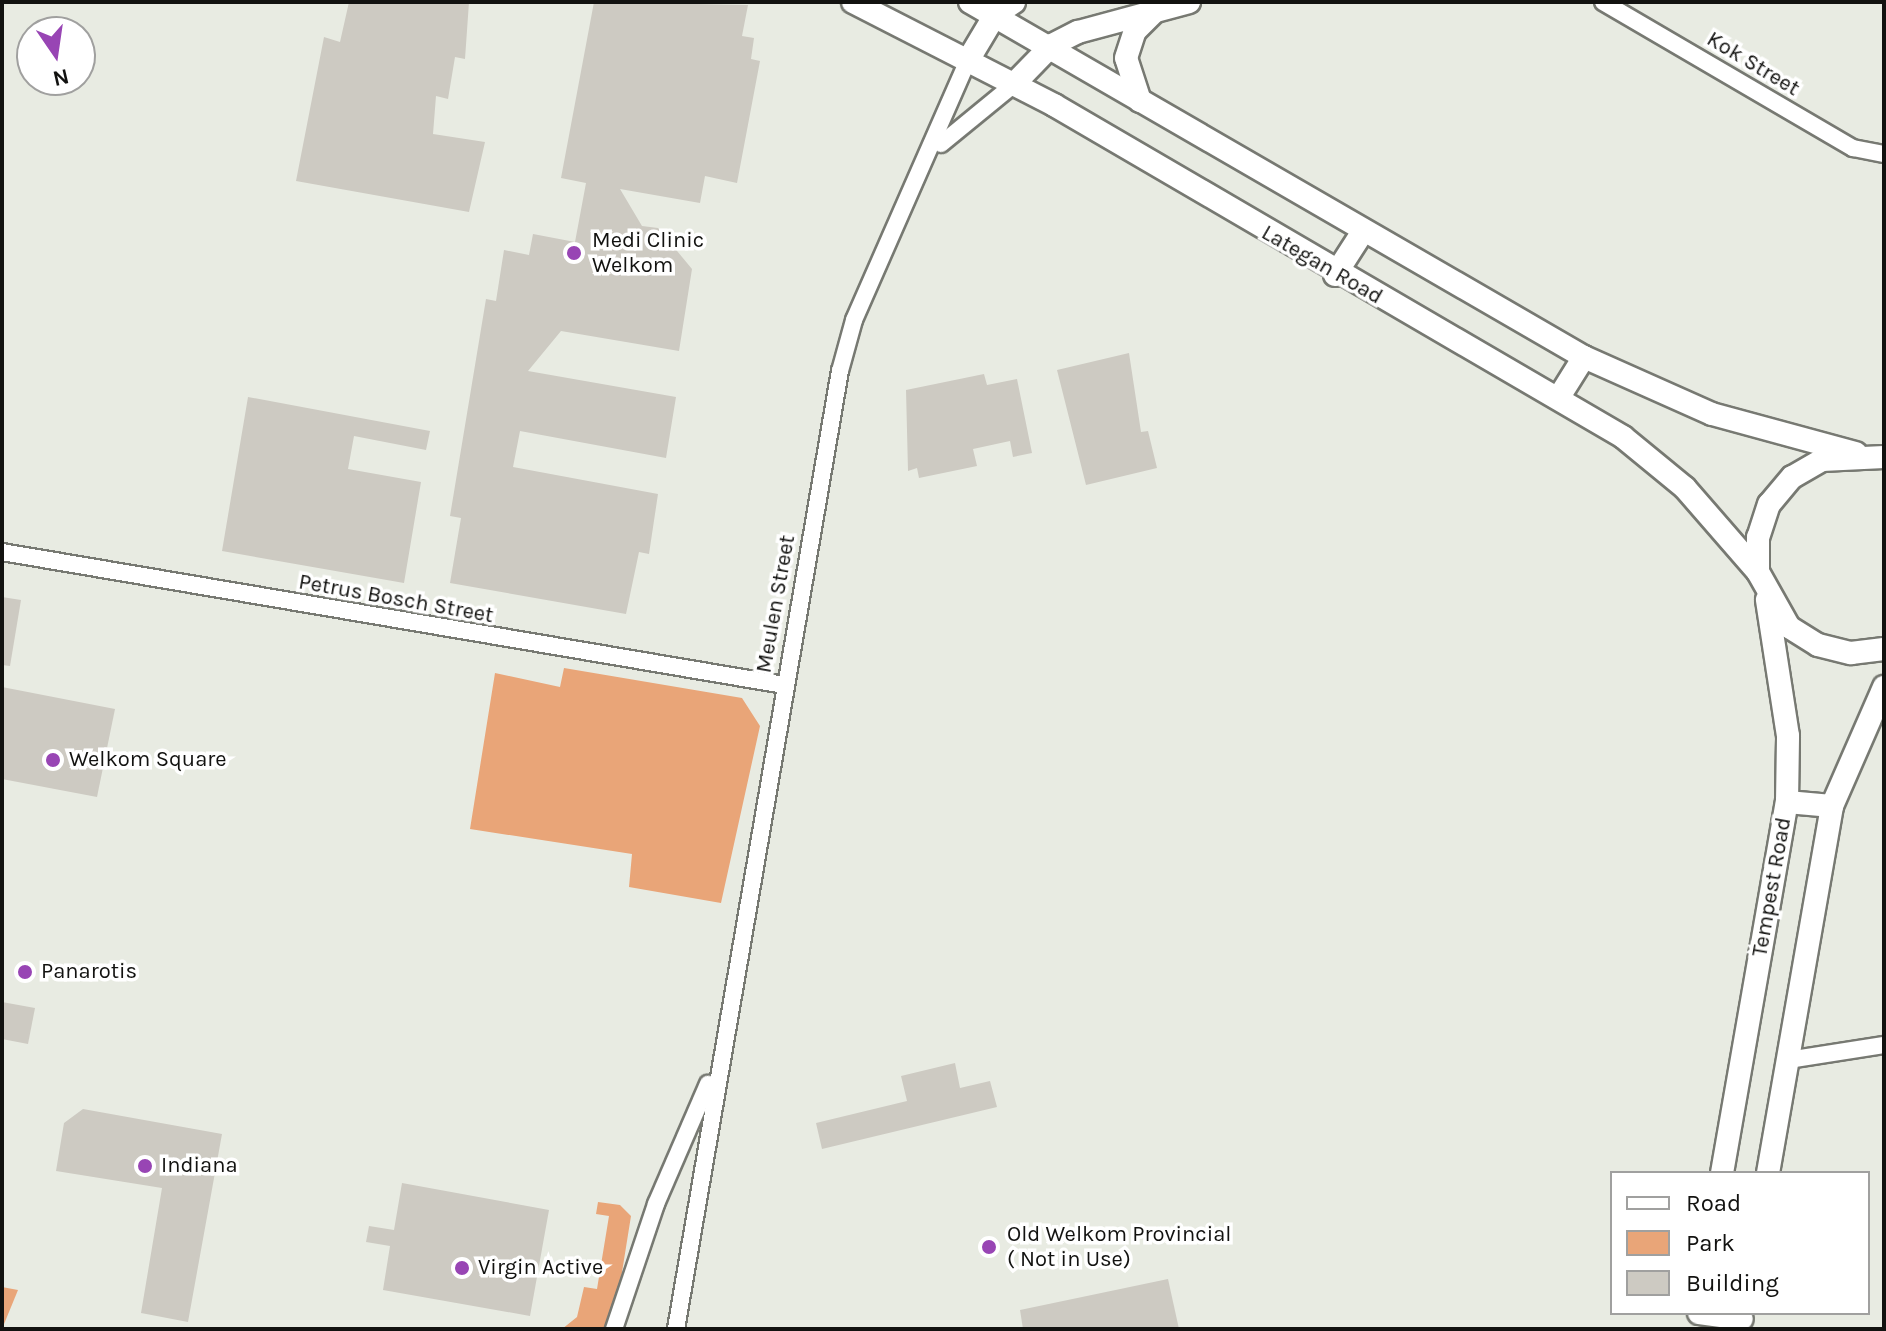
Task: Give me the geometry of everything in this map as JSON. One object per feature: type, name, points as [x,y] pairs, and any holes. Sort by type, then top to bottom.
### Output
[{"type":"street","name":"Lategan Road","points":[[853,2],[1013,85],[1335,275],[1559,397],[1652,457],[1758,572]]},
{"type":"street","points":[[970,2],[1052,45],[1362,233],[1584,357],[1712,414],[1856,453],[1884,457]]},
{"type":"street","points":[[967,62],[995,15],[1014,2]]},
{"type":"street","points":[[1013,85],[1052,45],[1189,2]]},
{"type":"street","name":"Kok Street","points":[[1603,2],[1853,148],[1884,154]]},
{"type":"street","points":[[1140,101],[1126,58],[1135,31],[1155,12]]},
{"type":"street","name":"Meulen Street","points":[[676,1329],[714,1073],[850,333],[929,157],[967,62]]},
{"type":"street","name":"Meulen Street","points":[[929,157],[977,108],[1013,85]]},
{"type":"street","points":[[1335,275],[1362,233]]},
{"type":"street","points":[[1559,397],[1584,357]]},
{"type":"street","points":[[1856,453],[1822,460],[1784,486],[1758,537],[1758,572],[1767,600],[1789,627],[1818,645],[1851,653],[1884,649]]},
{"type":"street","name":"Petrus Bosch Street","points":[[2,552],[784,685]]},
{"type":"street","name":"Tempest Road","points":[[1722,1171],[1787,802],[1788,736],[1767,600]]},
{"type":"street","name":"Tempest Road","points":[[1768,1171],[1832,806],[1884,687]]},
{"type":"street","points":[[1787,802],[1832,806]]},
{"type":"street","points":[[1788,1060],[1884,1045]]},
{"type":"street","name":"Meulen Street","points":[[614,1329],[656,1204],[714,1073]]},
{"type":"street","points":[[1711,1315],[1742,1320]]},
{"type":"green space","points":[[564,668],[742,698],[760,726],[721,903],[629,887],[632,854],[470,829],[495,673],[560,687]]},
{"type":"green space","points":[[598,1202],[620,1205],[631,1216],[619,1291],[606,1329],[562,1329],[577,1317],[584,1287],[597,1289],[609,1216],[596,1214]]},
{"type":"green space","points":[[2,1287],[18,1290],[2,1329]]},
{"type":"building","points":[[349,2],[469,2],[465,59],[455,57],[448,99],[436,96],[433,134],[485,142],[469,212],[296,181],[324,37],[340,42]]},
{"type":"building","points":[[594,2],[748,5],[742,36],[754,38],[751,59],[760,61],[737,183],[705,176],[700,203],[620,189],[642,226],[658,228],[692,269],[679,351],[561,331],[528,371],[676,397],[666,458],[520,431],[513,467],[658,494],[649,554],[639,552],[626,614],[450,583],[461,518],[450,516],[486,299],[496,301],[504,250],[529,255],[533,234],[575,242],[586,183],[561,178]]},
{"type":"building","points":[[1129,353],[1141,432],[1148,431],[1157,468],[1086,485],[1057,370]]},
{"type":"building","points":[[984,374],[987,385],[1017,379],[1032,453],[1013,457],[1010,441],[973,449],[977,466],[919,478],[917,468],[908,471],[906,390]]},
{"type":"building","points":[[248,397],[430,431],[426,450],[354,436],[348,469],[421,482],[404,583],[222,551]]},
{"type":"building","points":[[2,597],[21,600],[10,666],[2,665]]},
{"type":"building","name":"Welkom Square","points":[[2,687],[115,709],[97,797],[2,779]]},
{"type":"building","points":[[2,1002],[35,1008],[28,1044],[2,1039]]},
{"type":"building","points":[[955,1063],[960,1088],[990,1081],[997,1107],[822,1149],[816,1123],[907,1101],[901,1076]]},
{"type":"building","points":[[83,1109],[222,1134],[188,1322],[141,1313],[162,1188],[56,1171],[64,1123]]},
{"type":"building","name":"Virgin Active","points":[[402,1183],[549,1210],[530,1316],[383,1290],[390,1246],[366,1242],[369,1226],[394,1230]]},
{"type":"building","points":[[1168,1279],[1179,1329],[1023,1329],[1020,1310]]},
{"type":"place","name":"Medi Clinic Welkom","points":[[574,253]]},
{"type":"place","name":"Welkom Square","points":[[53,760]]},
{"type":"place","name":"Panarotis","points":[[25,972]]},
{"type":"place","name":"Indiana","points":[[145,1166]]},
{"type":"place","name":"Old Welkom Provincial ( Not in Use)","points":[[989,1247]]},
{"type":"place","name":"Virgin Active","points":[[462,1268]]}]
